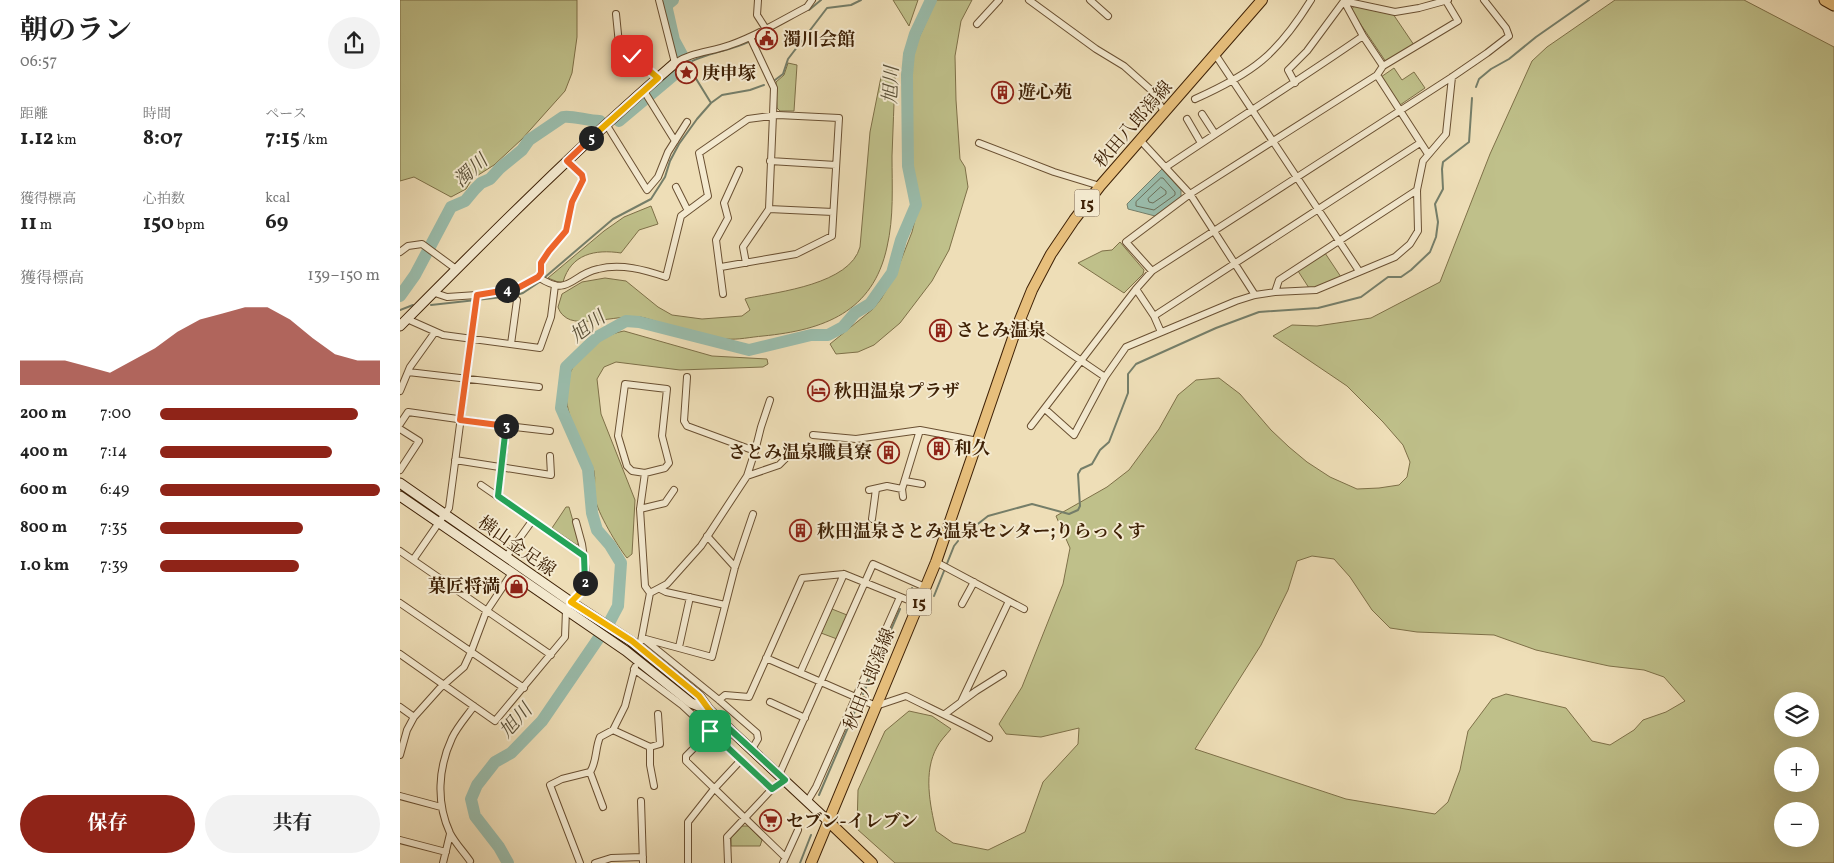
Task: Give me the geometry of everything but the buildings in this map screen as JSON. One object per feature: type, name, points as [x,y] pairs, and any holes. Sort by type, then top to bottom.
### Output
[{"type":"highway","points":[[1825,0],[1834,5]]},
{"type":"main road","name":"秋田八郎潟線","points":[[811,863],[925,587],[942,565],[978,441],[1020,319],[1032,290],[1074,220],[1100,186],[1262,0]]},
{"type":"main road","name":"横山金足線","points":[[828,821],[872,863]]},
{"type":"street","points":[[659,0],[680,60]]},
{"type":"street","points":[[758,0],[757,15],[766,28]]},
{"type":"street","points":[[400,326],[567,161],[606,124],[646,95],[658,78],[680,60],[730,46],[750,37],[806,7],[812,0]]},
{"type":"street","points":[[977,24],[998,0]]},
{"type":"street","points":[[1029,0],[1096,49],[1124,66],[1151,90],[1165,113]]},
{"type":"street","points":[[1090,0],[1108,16]]},
{"type":"street","points":[[1195,99],[1233,82],[1261,63],[1285,39],[1310,0]]},
{"type":"street","points":[[1031,426],[1136,289],[1152,271],[1452,77],[1509,36],[1484,0]]},
{"type":"street","points":[[1152,271],[1126,242],[1190,194],[1377,75],[1383,66],[1458,21],[1447,1],[1395,12],[1344,1]]},
{"type":"street","points":[[1344,1],[1363,36],[1383,66]]},
{"type":"street","points":[[1295,83],[1288,70],[1307,51],[1344,1]]},
{"type":"street","points":[[616,14],[619,44],[658,78]]},
{"type":"street","points":[[1166,167],[1363,36]]},
{"type":"street","points":[[746,263],[743,247],[769,209],[774,88],[750,37]]},
{"type":"street","points":[[1215,54],[1359,271]]},
{"type":"street","points":[[1377,75],[1428,154]]},
{"type":"street","points":[[1044,409],[1074,435],[1104,377],[1126,347],[1236,301],[1255,295],[1275,292],[1316,290],[1395,257],[1410,244],[1418,231],[1417,190],[1423,161],[1446,134],[1452,77]]},
{"type":"street","points":[[646,95],[675,141]]},
{"type":"street","points":[[1202,114],[1215,134]]},
{"type":"street","points":[[434,293],[447,297],[476,298],[516,289],[541,279],[555,285],[564,286],[599,268],[636,268],[666,277],[681,216],[708,196],[699,153],[748,119],[773,115],[839,118],[832,236],[796,254],[720,268]]},
{"type":"street","points":[[1187,119],[1201,143]]},
{"type":"street","points":[[606,124],[647,190],[658,177],[668,152],[687,122]]},
{"type":"street","points":[[1141,141],[1190,194],[1255,295]]},
{"type":"street","points":[[979,143],[1054,172],[1100,186]]},
{"type":"street","points":[[1154,316],[1420,143]]},
{"type":"street","points":[[541,279],[541,263],[566,231],[572,202],[583,180],[582,175],[567,161]]},
{"type":"street","points":[[770,161],[836,165]]},
{"type":"street","points":[[723,294],[716,240],[728,218],[724,203],[739,170]]},
{"type":"street","points":[[676,186],[688,211]]},
{"type":"street","points":[[1275,292],[1279,280],[1417,190]]},
{"type":"street","points":[[769,209],[833,212]]},
{"type":"street","points":[[400,252],[408,246],[422,244],[456,269]]},
{"type":"street","points":[[407,319],[443,335],[540,348],[551,317],[555,285]]},
{"type":"street","points":[[1136,289],[1154,316],[1161,332]]},
{"type":"street","points":[[413,560],[449,508],[476,298]]},
{"type":"street","points":[[511,344],[517,300]]},
{"type":"street","points":[[1020,319],[1104,377]]},
{"type":"street","points":[[400,391],[408,372],[435,332]]},
{"type":"street","points":[[408,372],[539,388]]},
{"type":"street","points":[[687,377],[684,421],[687,426],[755,451]]},
{"type":"street","points":[[625,384],[667,389],[662,436],[669,463],[665,468],[645,473],[632,471],[627,466],[618,436],[625,384]]},
{"type":"street","points":[[650,594],[667,584],[701,546],[747,476],[760,427],[770,400]]},
{"type":"street","points":[[400,424],[408,412],[550,430]]},
{"type":"street","points":[[498,496],[507,426]]},
{"type":"street","points":[[400,429],[418,441],[400,470]]},
{"type":"street","points":[[903,497],[902,489],[920,430]]},
{"type":"street","points":[[813,435],[856,438],[920,430],[978,441]]},
{"type":"street","points":[[747,476],[778,464],[794,450]]},
{"type":"street","points":[[455,460],[551,475],[550,456]]},
{"type":"street","points":[[638,640],[650,594],[645,586],[640,509],[645,473]]},
{"type":"street","points":[[905,481],[922,484]]},
{"type":"street","name":"横山金足線","points":[[400,483],[506,557],[691,703],[709,710]]},
{"type":"street","points":[[481,485],[584,556]]},
{"type":"street","points":[[872,519],[872,489],[887,486],[902,489]]},
{"type":"street","points":[[640,509],[665,503],[669,500],[674,490]]},
{"type":"street","name":"横山金足線","points":[[400,496],[512,573],[568,606],[582,609],[638,640],[699,696],[709,710],[828,821]]},
{"type":"street","points":[[638,640],[679,647],[712,657],[735,567],[753,514]]},
{"type":"street","points":[[506,557],[532,521]]},
{"type":"street","points":[[400,654],[495,721],[565,637],[568,606],[580,593],[585,582],[584,556],[576,522]]},
{"type":"street","points":[[707,536],[735,567]]},
{"type":"street","points":[[400,551],[551,655]]},
{"type":"street","points":[[728,863],[727,837],[782,777],[805,718],[873,564],[925,587]]},
{"type":"street","points":[[942,565],[1024,609]]},
{"type":"street","points":[[400,755],[407,730],[414,717],[464,667],[472,652],[486,612],[512,573]]},
{"type":"street","points":[[800,673],[844,574]]},
{"type":"street","points":[[719,700],[725,695],[749,698],[802,578],[844,574],[918,604]]},
{"type":"street","points":[[962,604],[974,582]]},
{"type":"street","points":[[660,589],[725,605]]},
{"type":"street","points":[[679,647],[690,597]]},
{"type":"street","points":[[807,802],[816,787],[900,597]]},
{"type":"street","points":[[961,702],[1009,601]]},
{"type":"street","points":[[400,603],[524,688]]},
{"type":"street","points":[[638,640],[719,700],[757,733],[758,739],[752,749]]},
{"type":"street","points":[[766,658],[876,706],[906,696],[936,712],[945,714],[989,738]]},
{"type":"street","points":[[580,863],[550,785],[562,779],[590,772],[594,767],[597,744],[600,737],[613,730],[625,706],[635,668],[682,706],[772,789]]},
{"type":"street","points":[[945,714],[1003,674]]},
{"type":"street","points":[[770,702],[805,718]]},
{"type":"street","points":[[470,861],[450,834],[441,807],[440,787],[452,738],[474,706]]},
{"type":"street","points":[[400,707],[414,717]]},
{"type":"street","points":[[613,730],[650,747],[660,744],[658,714]]},
{"type":"street","points":[[710,731],[686,756],[686,762],[784,860],[798,830]]},
{"type":"street","points":[[650,747],[650,765],[654,786]]},
{"type":"street","points":[[688,863],[688,822],[714,788],[741,760]]},
{"type":"street","points":[[590,772],[603,808]]},
{"type":"street","points":[[400,796],[441,807]]},
{"type":"street","points":[[595,863],[611,858],[643,860],[641,801]]},
{"type":"street","points":[[443,863],[450,834]]},
{"type":"street","points":[[400,840],[446,852]]},
{"type":"green space","points":[[400,0],[577,0],[577,37],[572,73],[565,91],[522,139],[494,165],[472,179],[466,189],[451,197],[414,177],[400,181]]},
{"type":"green space","points":[[893,0],[918,0],[909,26]]},
{"type":"green space","points":[[936,0],[972,0],[961,21],[955,56],[960,159],[965,167],[968,187],[949,250],[932,281],[900,323],[874,345],[858,352],[836,354],[830,344],[873,309],[881,299],[896,273],[912,232],[918,208],[911,152],[911,70],[913,51]]},
{"type":"green space","points":[[1615,0],[1744,0],[1834,47],[1834,863],[895,863],[857,829],[858,790],[885,731],[909,711],[932,716],[951,729],[937,747],[930,767],[930,800],[936,831],[953,843],[988,850],[1025,832],[1043,782],[1078,744],[1079,728],[1041,737],[1006,734],[999,724],[1022,687],[1063,584],[1070,548],[1056,516],[1107,487],[1129,470],[1159,429],[1178,395],[1196,380],[1219,378],[1240,394],[1271,430],[1289,447],[1330,477],[1357,489],[1399,485],[1407,477],[1410,462],[1403,445],[1383,422],[1347,386],[1273,336],[1292,325],[1317,326],[1371,318],[1440,282],[1490,154],[1532,61],[1547,47]],"holes":[[[1312,556],[1334,559],[1350,577],[1372,610],[1390,628],[1417,632],[1494,635],[1536,650],[1609,666],[1644,670],[1664,677],[1685,701],[1666,712],[1643,720],[1634,730],[1610,745],[1592,741],[1566,708],[1506,694],[1492,699],[1468,731],[1460,770],[1448,802],[1435,814],[1346,799],[1195,749],[1261,645],[1288,590],[1297,561]]]},
{"type":"green space","points":[[1355,5],[1393,14],[1414,45],[1386,62],[1351,10]]},
{"type":"green space","points":[[788,63],[797,65],[794,111],[780,111],[777,108],[776,82],[784,75]]},
{"type":"green space","points":[[1394,68],[1402,80],[1414,72],[1425,88],[1400,105],[1381,77]]},
{"type":"green space","points":[[885,70],[892,70],[895,77],[892,202],[889,236],[880,269],[870,287],[858,302],[843,314],[806,329],[731,339],[695,333],[645,318],[625,317],[580,321],[571,320],[561,313],[558,307],[562,294],[582,282],[605,278],[626,281],[658,307],[672,315],[702,319],[742,316],[750,310],[745,299],[812,284],[843,270],[854,260],[860,247],[870,132],[881,77]]},
{"type":"green space","points":[[651,206],[658,224],[639,230],[621,253],[602,252],[585,255],[572,265],[563,282],[548,278],[604,231],[624,217]]},
{"type":"green space","points":[[1120,242],[1144,270],[1143,274],[1124,293],[1078,263],[1102,251],[1112,250]]},
{"type":"green space","points":[[1325,253],[1341,277],[1316,288],[1309,288],[1298,271]]},
{"type":"green space","points":[[624,331],[712,356],[767,359],[768,364],[763,367],[680,370],[616,362],[604,367],[597,379],[601,414],[635,500],[632,554],[627,558],[608,529],[597,504],[594,495],[594,471],[574,428],[567,402],[566,389],[575,365],[585,353],[608,336]]},
{"type":"green space","points":[[566,507],[569,507],[579,542],[577,545],[552,528]]},
{"type":"green space","points":[[832,609],[847,615],[837,639],[821,633]]},
{"type":"green space","points":[[742,826],[748,826],[762,840],[760,846],[731,846],[731,838]]},
{"type":"water","points":[[1162,169],[1181,190],[1181,197],[1155,216],[1128,209],[1127,204]]},
{"type":"waterway","name":"濁川","points":[[619,121],[687,64],[674,40],[667,9],[667,5],[673,0]]},
{"type":"waterway","points":[[809,10],[821,0]]},
{"type":"waterway","points":[[775,80],[783,74],[788,59],[827,8],[851,5],[861,0]]},
{"type":"waterway","name":"旭川","points":[[508,863],[499,847],[475,816],[471,799],[477,785],[495,762],[511,753],[542,721],[609,623],[618,606],[621,563],[610,545],[597,530],[592,513],[588,469],[561,408],[566,367],[597,337],[626,321],[639,322],[749,350],[811,335],[828,335],[843,327],[855,313],[870,304],[892,273],[901,240],[916,205],[908,166],[907,75],[909,54],[915,34],[931,0]]},
{"type":"waterway","points":[[1476,87],[1479,79],[1491,69],[1509,59],[1536,37],[1589,0]]},
{"type":"waterway","points":[[711,103],[687,64],[701,57],[748,42]]},
{"type":"waterway","points":[[544,278],[613,219],[651,199],[665,177],[670,161],[679,144],[711,103],[722,95],[750,90],[764,85]]},
{"type":"waterway","points":[[974,527],[988,516],[1032,504],[1069,514],[1078,510],[1080,506],[1078,474],[1081,469],[1092,464],[1100,450],[1109,442],[1128,393],[1128,374],[1136,364],[1216,328],[1259,312],[1318,308],[1361,297],[1388,277],[1401,277],[1411,270],[1430,252],[1436,237],[1438,222],[1435,204],[1443,189],[1443,162],[1469,142],[1472,98]]},
{"type":"waterway","name":"濁川","points":[[400,296],[415,275],[451,207],[465,201],[481,183],[490,179],[522,150],[529,140],[563,117],[600,121]]},
{"type":"waterway","points":[[431,305],[513,296],[523,293],[541,281]]},
{"type":"waterway","points":[[400,310],[413,305]]},
{"type":"waterway","points":[[961,537],[968,532]]},
{"type":"waterway","points":[[934,596],[954,546],[958,541]]},
{"type":"waterway","points":[[908,597],[912,588]]},
{"type":"waterway","points":[[863,694],[900,609]]},
{"type":"waterway","points":[[819,795],[858,704]]},
{"type":"waterway","points":[[800,863],[811,835]]},
{"type":"place","name":"濁川会館","points":[[767,39]]},
{"type":"place","name":"庚申塚","points":[[686,73]]},
{"type":"place","name":"遊心苑","points":[[1002,92]]},
{"type":"place","name":"さとみ温泉","points":[[940,330]]},
{"type":"place","name":"秋田温泉プラザ","points":[[818,391]]},
{"type":"place","name":"和久","points":[[938,448]]},
{"type":"place","name":"さとみ温泉職員寮","points":[[888,452]]},
{"type":"place","name":"秋田温泉さとみ温泉センター;りらっくす","points":[[801,531]]},
{"type":"place","name":"菓匠将満","points":[[516,586]]},
{"type":"place","name":"セブン-イレブン","points":[[770,821]]},
{"type":"route","points":[[632,56],[658,78],[567,161],[582,175],[583,180],[572,202],[566,231],[541,263],[541,273],[538,277],[516,289],[477,295],[460,420],[507,426],[498,496],[584,556],[585,582],[580,593],[571,602],[632,641],[699,696],[709,710],[785,780],[772,789],[710,731]]}]
